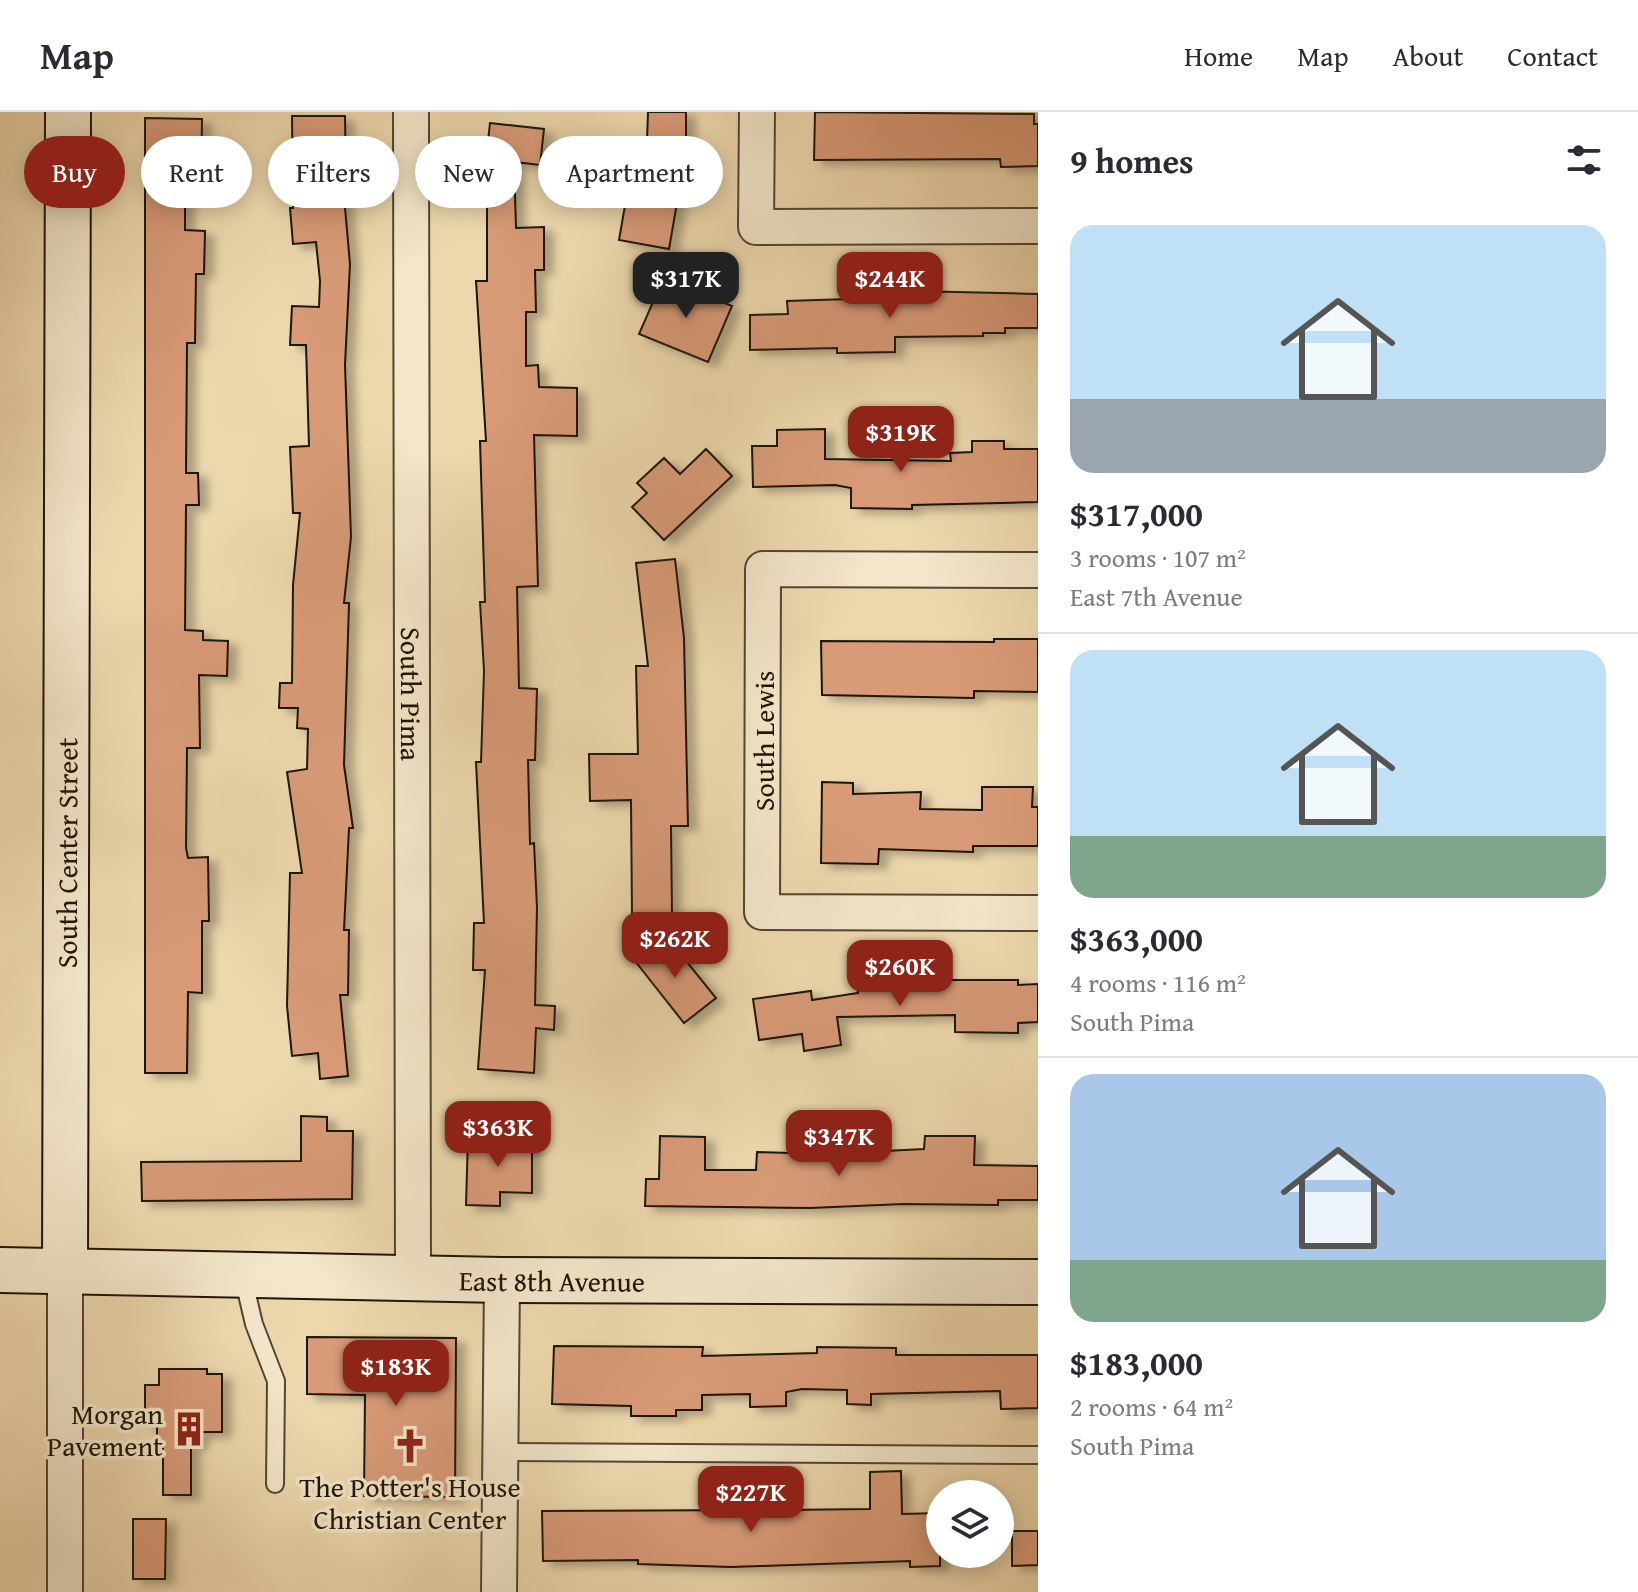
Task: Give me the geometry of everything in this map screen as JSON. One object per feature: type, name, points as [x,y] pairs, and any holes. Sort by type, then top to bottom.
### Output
[{"type":"street","name":"South Center Street","points":[[65,1592],[68,112]]},
{"type":"street","name":"South Pima","points":[[411,112],[413,1277]]},
{"type":"street","points":[[757,112],[756,227],[1038,226]]},
{"type":"street","name":"South Lewis","points":[[1038,570],[763,569],[762,912],[1038,913]]},
{"type":"street","name":"East 8th Avenue","points":[[0,1270],[502,1280],[1038,1282]]},
{"type":"street","points":[[499,1592],[502,1280]]},
{"type":"lane","points":[[243,1275],[254,1324],[276,1381],[275,1484]]},
{"type":"lane","points":[[499,1452],[1038,1455]]},
{"type":"building","points":[[648,112],[686,112],[686,136],[647,136]]},
{"type":"building","points":[[815,112],[1034,114],[1034,124],[1038,124],[1038,166],[1001,167],[1000,159],[814,160]]},
{"type":"building","points":[[292,116],[345,116],[345,136],[292,136]]},
{"type":"building","points":[[145,118],[202,119],[202,136],[145,136]]},
{"type":"building","points":[[490,123],[544,129],[543,136],[538,136],[538,165],[522,163],[522,136],[489,136]]},
{"type":"building","points":[[145,208],[185,208],[185,230],[205,231],[204,274],[196,274],[195,343],[187,343],[186,473],[198,473],[199,505],[186,505],[185,630],[203,631],[203,640],[228,641],[227,676],[199,675],[200,748],[187,748],[186,848],[188,858],[208,857],[209,921],[202,921],[202,993],[188,992],[187,1073],[145,1073]]},
{"type":"building","points":[[290,208],[345,208],[350,264],[345,365],[351,537],[344,603],[349,603],[344,765],[353,828],[349,828],[344,930],[349,930],[348,995],[340,995],[348,1076],[320,1079],[318,1053],[292,1056],[287,1006],[290,873],[302,873],[287,772],[307,769],[308,729],[297,728],[298,708],[279,708],[280,683],[292,683],[293,585],[300,513],[293,513],[290,447],[309,446],[306,345],[290,345],[292,306],[319,307],[320,281],[316,242],[293,244]]},
{"type":"building","points":[[487,208],[515,208],[516,228],[544,227],[544,270],[535,270],[536,312],[526,312],[526,366],[538,365],[539,387],[577,388],[577,436],[534,435],[538,586],[517,587],[519,688],[537,689],[535,760],[528,760],[530,844],[534,843],[537,908],[535,1005],[555,1006],[554,1030],[536,1028],[534,1073],[478,1069],[485,970],[473,970],[474,923],[484,923],[476,762],[481,762],[484,671],[480,602],[485,602],[480,441],[486,441],[476,281],[487,281]]},
{"type":"building","points":[[625,208],[676,208],[669,249],[619,240]]},
{"type":"building","points":[[664,277],[732,306],[708,362],[639,334]]},
{"type":"building","points":[[849,292],[1038,294],[1038,328],[1005,328],[1005,333],[983,333],[983,336],[895,337],[895,352],[837,353],[837,348],[750,350],[750,315],[788,314],[787,301],[849,299]]},
{"type":"building","points":[[825,429],[825,459],[951,461],[950,453],[972,452],[972,441],[1004,441],[1004,449],[1038,449],[1038,502],[912,505],[912,509],[851,508],[851,488],[835,485],[753,487],[752,446],[777,446],[777,430]]},
{"type":"building","points":[[706,449],[732,476],[664,540],[632,507],[647,493],[637,483],[664,458],[680,474]]},
{"type":"building","points":[[675,559],[684,638],[688,826],[671,826],[672,914],[632,915],[631,800],[590,801],[589,754],[638,754],[636,666],[648,666],[636,563]]},
{"type":"building","points":[[994,639],[1038,639],[1038,692],[974,691],[974,698],[822,695],[821,641],[994,642]]},
{"type":"building","points":[[822,782],[853,783],[853,794],[921,792],[920,809],[982,810],[982,787],[1033,787],[1032,807],[1038,807],[1038,846],[973,846],[973,852],[879,849],[878,864],[821,863]]},
{"type":"building","points":[[666,936],[716,998],[684,1023],[635,961]]},
{"type":"building","points":[[857,980],[1018,980],[1018,985],[1038,984],[1038,1022],[1018,1023],[1018,1033],[955,1032],[955,1015],[837,1017],[841,1045],[804,1051],[802,1034],[759,1040],[753,999],[811,991],[812,1000],[858,993]]},
{"type":"building","points":[[301,1116],[327,1117],[327,1131],[353,1131],[352,1199],[142,1201],[141,1162],[301,1161]]},
{"type":"building","points":[[660,1136],[705,1137],[705,1170],[756,1170],[757,1152],[825,1154],[924,1149],[925,1136],[975,1136],[974,1165],[1038,1166],[1038,1200],[998,1200],[998,1205],[903,1204],[810,1208],[645,1206],[646,1179],[659,1179]]},
{"type":"building","points":[[468,1137],[532,1139],[532,1193],[500,1192],[500,1206],[466,1205]]},
{"type":"building","name":"The Potter's House Christian Center","points":[[307,1337],[456,1338],[455,1497],[364,1496],[365,1395],[307,1394]]},
{"type":"building","points":[[554,1346],[703,1347],[702,1356],[817,1353],[817,1347],[896,1348],[896,1355],[1038,1355],[1038,1408],[1001,1409],[1000,1391],[871,1394],[871,1405],[847,1404],[847,1390],[802,1389],[786,1392],[786,1406],[750,1407],[750,1394],[702,1395],[702,1410],[676,1410],[676,1416],[631,1416],[631,1406],[552,1404]]},
{"type":"building","name":"Morgan Pavement","points":[[159,1369],[207,1369],[207,1374],[222,1374],[222,1432],[199,1432],[199,1444],[191,1444],[191,1495],[163,1495],[163,1445],[157,1445],[157,1425],[145,1425],[145,1385],[159,1385]]},
{"type":"building","points":[[901,1471],[902,1514],[926,1513],[926,1566],[910,1567],[910,1561],[731,1567],[638,1564],[638,1560],[543,1561],[542,1511],[757,1510],[756,1488],[781,1488],[782,1510],[870,1509],[870,1472]]},
{"type":"building","points":[[133,1519],[166,1519],[165,1579],[133,1579]]},
{"type":"building","points":[[1014,1531],[1038,1531],[1038,1565],[1014,1566]]},
{"type":"place","name":"Morgan Pavement","points":[[189,1429]]},
{"type":"place","name":"The Potter's House Christian Center","points":[[410,1446]]}]
